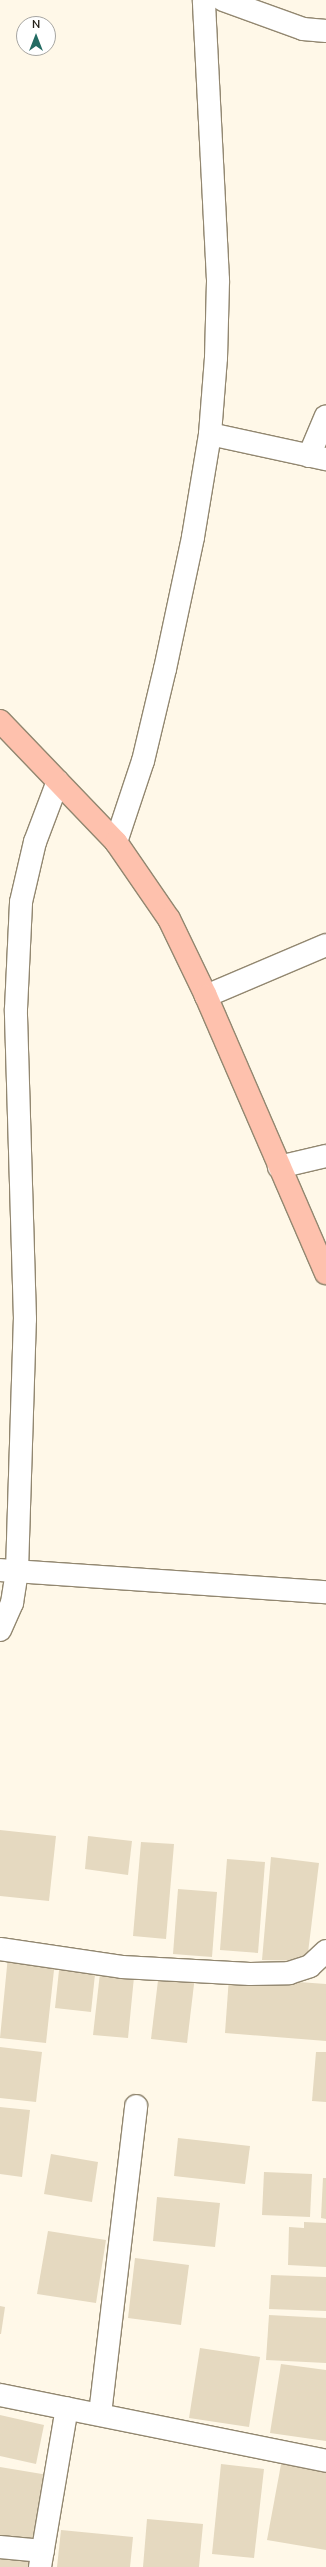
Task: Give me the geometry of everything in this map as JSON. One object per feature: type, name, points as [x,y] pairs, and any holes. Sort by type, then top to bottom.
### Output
[{"type":"main road","points":[[0,721],[116,842],[169,919],[206,996],[326,1273]]},
{"type":"street","points":[[116,842],[143,761],[156,707],[193,537],[210,434],[216,358],[218,280],[204,0]]},
{"type":"street","points":[[223,0],[303,28],[326,31]]},
{"type":"street","points":[[210,434],[318,458],[326,416]]},
{"type":"street","points":[[0,1630],[12,1603],[9,1570],[25,1319],[16,1008],[21,902],[27,869],[58,781]]},
{"type":"street","points":[[206,996],[326,945]]},
{"type":"street","points":[[279,1167],[326,1156]]},
{"type":"street","points":[[9,1570],[326,1592]]},
{"type":"street","points":[[0,1949],[122,1967],[250,1974],[289,1973],[310,1966],[326,1951]]},
{"type":"street","points":[[100,2414],[136,2106]]},
{"type":"street","points":[[0,2395],[100,2414],[326,2461]]},
{"type":"street","points":[[0,2546],[41,2559],[67,2408]]},
{"type":"building","points":[[0,1830],[56,1836],[49,1901],[0,1896]]},
{"type":"building","points":[[88,1836],[132,1841],[128,1875],[85,1869]]},
{"type":"building","points":[[141,1842],[174,1844],[166,1939],[133,1936]]},
{"type":"building","points":[[271,1857],[319,1863],[307,1961],[262,1960]]},
{"type":"building","points":[[227,1859],[265,1862],[258,1953],[220,1950]]},
{"type":"building","points":[[178,1889],[217,1892],[212,1957],[173,1954]]},
{"type":"building","points":[[8,1956],[55,1961],[46,2043],[0,2038]]},
{"type":"building","points":[[60,1961],[96,1965],[91,2012],[55,2008]]},
{"type":"building","points":[[159,1972],[195,1976],[187,2043],[151,2039]]},
{"type":"building","points":[[100,1973],[134,1977],[128,2038],[93,2035]]},
{"type":"building","points":[[229,1977],[326,1984],[326,2041],[225,2033]]},
{"type":"building","points":[[0,2047],[42,2052],[36,2102],[0,2098]]},
{"type":"building","points":[[316,2052],[326,2052],[326,2102],[312,2101]]},
{"type":"building","points":[[0,2107],[30,2110],[22,2177],[0,2174]]},
{"type":"building","points":[[178,2138],[250,2146],[245,2184],[174,2176]]},
{"type":"building","points":[[51,2154],[98,2162],[92,2202],[44,2194]]},
{"type":"building","points":[[264,2172],[312,2174],[310,2217],[262,2215]]},
{"type":"building","points":[[323,2178],[326,2178],[326,2219],[321,2218]]},
{"type":"building","points":[[157,2197],[220,2203],[215,2247],[153,2241]]},
{"type":"building","points":[[304,2222],[326,2223],[326,2267],[288,2265],[289,2227],[304,2228]]},
{"type":"building","points":[[48,2231],[106,2240],[96,2303],[37,2294]]},
{"type":"building","points":[[135,2258],[189,2265],[181,2325],[128,2318]]},
{"type":"building","points":[[271,2275],[326,2277],[326,2311],[269,2309]]},
{"type":"building","points":[[0,2306],[5,2307],[1,2334],[0,2334]]},
{"type":"building","points":[[269,2315],[326,2318],[326,2363],[266,2360]]},
{"type":"building","points":[[200,2348],[260,2357],[249,2427],[189,2418]]},
{"type":"building","points":[[281,2364],[326,2370],[326,2441],[270,2433]]},
{"type":"building","points":[[0,2415],[44,2425],[36,2464],[0,2456]]},
{"type":"building","points":[[282,2459],[326,2467],[326,2550],[267,2540]]},
{"type":"building","points":[[221,2464],[264,2469],[254,2558],[212,2554]]},
{"type":"building","points":[[0,2467],[48,2475],[37,2542],[0,2536]]},
{"type":"building","points":[[147,2519],[203,2524],[199,2567],[143,2567]]},
{"type":"building","points":[[61,2530],[133,2537],[130,2567],[57,2567]]},
{"type":"building","points":[[0,2554],[32,2557],[31,2567],[0,2567]]}]
